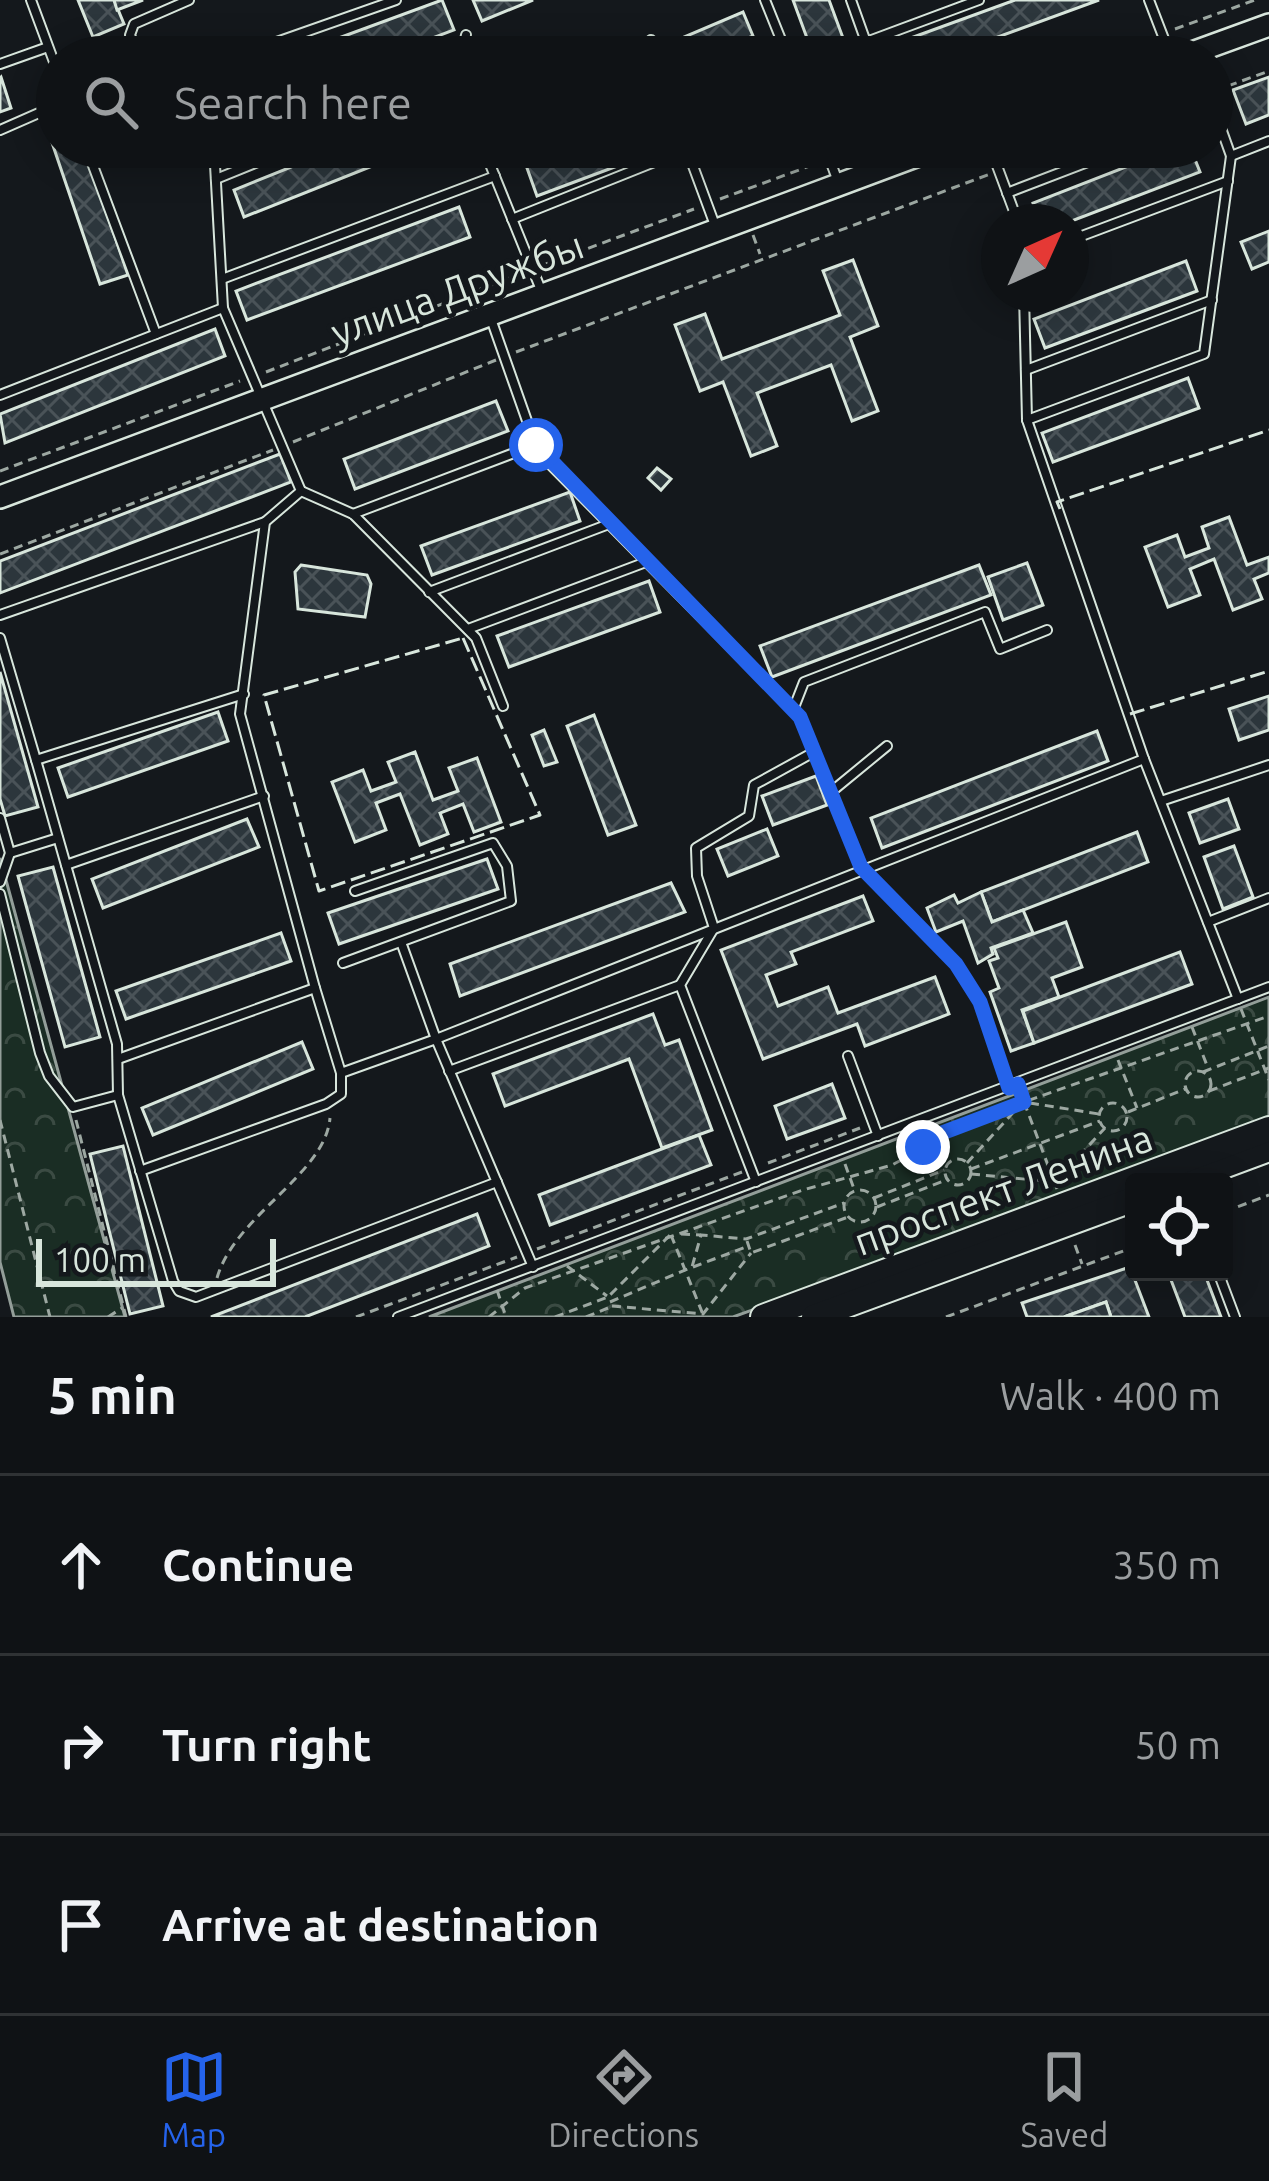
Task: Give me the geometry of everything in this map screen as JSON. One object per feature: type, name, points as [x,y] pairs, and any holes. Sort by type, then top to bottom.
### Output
[{"type":"main road","points":[[1233,38],[1269,25]]},
{"type":"main road","name":"улица Дружбы","points":[[0,497],[885,168]]},
{"type":"main road","name":"проспект Ленина","points":[[763,1317],[1269,1129]]},
{"type":"main road","name":"проспект Ленина","points":[[1204,1173],[1269,1149]]},
{"type":"main road","name":"проспект Ленина","points":[[814,1317],[1125,1202]]},
{"type":"lane","points":[[31,0],[44,36]]},
{"type":"lane","points":[[130,36],[134,24],[189,0]]},
{"type":"lane","points":[[294,36],[396,0]]},
{"type":"lane","points":[[765,0],[780,36]]},
{"type":"lane","points":[[851,0],[864,36]]},
{"type":"lane","points":[[882,36],[980,0]]},
{"type":"lane","points":[[1149,0],[1162,34]]},
{"type":"lane","points":[[0,64],[36,51]]},
{"type":"lane","points":[[0,130],[36,114]]},
{"type":"lane","points":[[1233,156],[1269,141]]},
{"type":"lane","points":[[94,168],[156,334]]},
{"type":"lane","points":[[215,168],[224,308],[301,491],[353,514],[476,638],[503,706]]},
{"type":"lane","points":[[216,179],[243,168]]},
{"type":"lane","points":[[492,168],[543,295]]},
{"type":"lane","points":[[512,219],[638,168]]},
{"type":"lane","points":[[694,168],[717,230]]},
{"type":"lane","points":[[833,168],[840,185]]},
{"type":"lane","points":[[998,168],[1011,204]]},
{"type":"lane","points":[[1007,193],[1072,168]]},
{"type":"lane","points":[[1027,420],[1204,354],[1230,168]]},
{"type":"lane","points":[[222,279],[495,176]]},
{"type":"lane","points":[[1089,233],[1228,181]]},
{"type":"lane","points":[[1026,370],[1212,300]]},
{"type":"lane","points":[[0,395],[224,308]]},
{"type":"lane","points":[[1024,312],[1027,420],[1144,759],[1238,999]]},
{"type":"lane","points":[[489,315],[536,445],[793,710],[861,867],[956,964],[980,1002],[1013,1086]]},
{"type":"lane","points":[[353,514],[536,445]]},
{"type":"lane","points":[[0,615],[266,521],[301,491]]},
{"type":"lane","points":[[140,1172],[326,1104],[341,1094],[340,1072],[241,714],[266,521]]},
{"type":"lane","points":[[429,592],[609,524]]},
{"type":"lane","points":[[467,630],[646,562]]},
{"type":"lane","points":[[793,710],[805,682],[985,613],[1000,649],[1047,630]]},
{"type":"lane","points":[[0,638],[118,1059],[118,1095],[178,1291],[196,1298],[497,1182]]},
{"type":"lane","points":[[36,760],[244,694]]},
{"type":"lane","points":[[830,792],[886,746]]},
{"type":"lane","points":[[449,1072],[680,985],[714,928],[697,876],[696,848],[749,815],[754,785],[814,752]]},
{"type":"lane","points":[[340,1072],[436,1039],[861,867],[1144,759]]},
{"type":"lane","points":[[1161,801],[1269,765]]},
{"type":"lane","points":[[66,865],[264,796]]},
{"type":"lane","points":[[0,818],[10,853],[0,882]]},
{"type":"lane","points":[[10,853],[58,838]]},
{"type":"lane","points":[[343,963],[512,901],[507,866],[493,843],[355,891]]},
{"type":"lane","points":[[0,894],[49,1076],[73,1107],[118,1095]]},
{"type":"lane","points":[[1208,922],[1269,898]]},
{"type":"lane","points":[[401,942],[449,1072],[533,1267]]},
{"type":"lane","points":[[680,985],[756,1182]]},
{"type":"lane","points":[[398,1317],[1269,987]]},
{"type":"lane","points":[[118,1059],[316,988]]},
{"type":"lane","points":[[848,1056],[878,1136]]},
{"type":"lane","points":[[1221,1281],[1235,1317]]},
{"type":"path","points":[[1156,36],[1255,0]]},
{"type":"path","points":[[1233,84],[1269,71]]},
{"type":"path","points":[[0,471],[805,168]]},
{"type":"path","points":[[750,228],[761,258]]},
{"type":"path","points":[[1238,999],[1269,1080]]},
{"type":"path","points":[[679,1233],[892,1165],[942,1133],[1269,1016]]},
{"type":"path","points":[[1188,1018],[1209,1070]]},
{"type":"path","points":[[1186,1088],[1189,1076],[1269,1046]]},
{"type":"path","points":[[1113,1047],[1137,1108]]},
{"type":"path","points":[[1186,1088],[1197,1097],[1267,1069]]},
{"type":"path","points":[[1202,1072],[1210,1079],[1209,1090]]},
{"type":"path","points":[[1013,1086],[1024,1102],[1060,1196]]},
{"type":"path","points":[[1105,1128],[1120,1129],[1126,1113],[1186,1088]]},
{"type":"path","points":[[1024,1102],[1099,1114],[1112,1103],[1126,1113]]},
{"type":"path","points":[[489,1317],[519,1290],[670,1234],[701,1235],[748,1246],[848,1217],[863,1222],[876,1208],[948,1179],[962,1184],[1024,1102]]},
{"type":"path","points":[[219,1290],[217,1274],[234,1242],[318,1152],[330,1125],[326,1104]]},
{"type":"path","points":[[73,1107],[126,1317]]},
{"type":"path","points":[[1099,1114],[1105,1128]]},
{"type":"path","points":[[0,1120],[50,1317]]},
{"type":"path","points":[[970,1169],[1100,1121]]},
{"type":"path","points":[[1054,1182],[1105,1128]]},
{"type":"path","points":[[834,1137],[854,1190],[874,1198],[945,1169],[953,1160],[970,1169],[1054,1182]]},
{"type":"path","points":[[0,1163],[10,1160]]},
{"type":"path","points":[[945,1169],[948,1179]]},
{"type":"path","points":[[555,1317],[610,1302],[748,1246],[844,1203],[854,1190]]},
{"type":"path","points":[[1233,1209],[1269,1195]]},
{"type":"path","points":[[874,1198],[876,1208]]},
{"type":"path","points":[[844,1203],[848,1217]]},
{"type":"path","points":[[658,1204],[663,1217]]},
{"type":"path","points":[[1071,1232],[1083,1267]]},
{"type":"path","points":[[670,1234],[703,1316]]},
{"type":"path","points":[[692,1267],[701,1235]]},
{"type":"path","points":[[586,1317],[610,1302],[664,1238]]},
{"type":"path","points":[[553,1243],[559,1257],[610,1302],[703,1316]]},
{"type":"path","points":[[703,1316],[748,1246]]},
{"type":"path","points":[[946,1317],[1125,1251]]},
{"type":"path","points":[[108,1317],[123,1306]]},
{"type":"green space","points":[[0,858],[125,1317],[14,1317],[0,1262]]},
{"type":"green space","points":[[1269,997],[1269,1122],[733,1317],[429,1317]]},
{"type":"building","points":[[78,0],[114,0],[124,24],[93,36]]},
{"type":"building","points":[[114,0],[143,0],[117,10]]},
{"type":"building","points":[[442,0],[454,30],[438,36],[344,36]]},
{"type":"building","points":[[473,0],[533,0],[482,21]]},
{"type":"building","points":[[793,0],[829,0],[842,36],[806,36]]},
{"type":"building","points":[[1015,0],[1099,0],[1000,36],[916,36]]},
{"type":"building","points":[[743,12],[753,36],[686,36]]},
{"type":"building","points":[[1269,77],[1269,115],[1246,124],[1233,90]]},
{"type":"building","points":[[0,78],[11,108],[0,112]]},
{"type":"building","points":[[61,168],[91,168],[128,275],[100,284]]},
{"type":"building","points":[[289,168],[367,168],[244,217],[234,190]]},
{"type":"building","points":[[527,168],[612,168],[537,196]]},
{"type":"building","points":[[1123,168],[1198,168],[1200,172],[1089,214],[1089,204],[1033,204]]},
{"type":"building","points":[[459,207],[470,237],[247,320],[236,291]]},
{"type":"building","points":[[1269,231],[1269,262],[1252,269],[1241,242]]},
{"type":"building","points":[[853,260],[878,326],[850,337],[878,411],[852,421],[831,365],[757,393],[777,446],[751,456],[723,382],[700,391],[675,325],[705,314],[722,359],[840,315],[823,271]]},
{"type":"building","points":[[1186,261],[1197,291],[1045,348],[1034,319],[1052,312],[1089,312],[1089,298]]},
{"type":"building","points":[[215,329],[225,356],[5,443],[0,414]]},
{"type":"building","points":[[1188,378],[1199,408],[1053,462],[1042,433]]},
{"type":"building","points":[[496,401],[508,431],[355,489],[344,459]]},
{"type":"building","points":[[280,454],[291,482],[0,593],[0,561]]},
{"type":"building","points":[[657,468],[671,479],[661,490],[648,478]]},
{"type":"building","points":[[570,492],[580,521],[432,575],[421,546]]},
{"type":"building","points":[[1229,517],[1247,565],[1269,557],[1269,573],[1254,579],[1262,599],[1233,610],[1214,559],[1190,569],[1200,595],[1168,607],[1145,547],[1177,535],[1185,557],[1209,548],[1202,527]]},
{"type":"building","points":[[1027,563],[1043,605],[1003,620],[988,577]]},
{"type":"building","points":[[301,565],[367,575],[371,584],[365,617],[298,609],[295,572]]},
{"type":"building","points":[[979,565],[991,595],[772,677],[760,646]]},
{"type":"building","points":[[649,581],[660,612],[509,667],[497,636]]},
{"type":"building","points":[[0,672],[38,807],[5,816],[0,799]]},
{"type":"building","points":[[1269,696],[1269,730],[1239,740],[1229,709]]},
{"type":"building","points":[[218,712],[228,741],[68,797],[58,768]]},
{"type":"building","points":[[594,715],[636,825],[608,835],[567,726]]},
{"type":"building","points":[[544,730],[557,762],[544,766],[532,735]]},
{"type":"building","points":[[1097,731],[1108,761],[882,848],[871,818]]},
{"type":"building","points":[[415,752],[433,800],[458,791],[449,768],[477,758],[501,822],[474,832],[463,804],[440,813],[448,834],[420,845],[400,794],[376,803],[386,830],[355,842],[332,782],[363,770],[371,791],[396,782],[388,762]]},
{"type":"building","points":[[816,776],[827,805],[773,825],[762,796]]},
{"type":"building","points":[[1228,799],[1239,829],[1200,843],[1189,813]]},
{"type":"building","points":[[247,819],[259,847],[103,908],[92,879]]},
{"type":"building","points":[[767,829],[778,856],[728,876],[717,849]]},
{"type":"building","points":[[1137,832],[1148,862],[992,922],[981,892]]},
{"type":"building","points":[[1234,846],[1253,897],[1223,909],[1204,857]]},
{"type":"building","points":[[487,859],[498,889],[339,944],[328,913]]},
{"type":"building","points":[[53,867],[100,1037],[65,1047],[18,876]]},
{"type":"building","points":[[671,883],[685,912],[460,996],[450,964]]},
{"type":"building","points":[[981,892],[992,922],[1023,910],[1033,933],[991,948],[993,954],[978,963],[963,921],[936,932],[927,908],[954,895],[958,903]]},
{"type":"building","points":[[863,896],[873,921],[791,952],[796,964],[766,975],[778,1006],[828,987],[838,1013],[935,977],[949,1014],[865,1046],[857,1024],[763,1059],[721,950]]},
{"type":"building","points":[[1066,922],[1082,967],[1052,978],[1059,997],[1022,1010],[1034,1043],[1011,1051],[990,992],[999,988],[989,961],[998,958],[994,948]]},
{"type":"building","points":[[281,933],[291,961],[126,1019],[116,991]]},
{"type":"building","points":[[1180,952],[1192,984],[1034,1043],[1023,1011]]},
{"type":"building","points":[[653,1014],[665,1045],[679,1040],[712,1130],[662,1148],[629,1059],[505,1106],[493,1074]]},
{"type":"building","points":[[302,1042],[313,1069],[153,1135],[142,1108]]},
{"type":"building","points":[[832,1084],[845,1118],[787,1139],[775,1106]]},
{"type":"building","points":[[699,1135],[711,1165],[550,1225],[539,1195]]},
{"type":"building","points":[[123,1146],[163,1306],[130,1314],[90,1154]]},
{"type":"building","points":[[477,1214],[489,1246],[305,1317],[211,1317]]},
{"type":"building","points":[[1125,1269],[1125,1281],[1135,1281],[1149,1317],[1111,1317],[1106,1302],[1064,1317],[1027,1317],[1022,1303]]},
{"type":"building","points":[[1171,1281],[1207,1281],[1221,1317],[1185,1317]]},
{"type":"building","points":[[1106,1302],[1111,1317],[1064,1317]]},
{"type":"fence","points":[[1060,509],[1057,502],[1269,430]]},
{"type":"fence","points":[[463,638],[540,815],[319,891],[264,695],[463,638]]},
{"type":"fence","points":[[1130,714],[1269,671]]},
{"type":"route","points":[[536,445],[800,717],[861,867],[956,964],[980,1002],[1009,1088],[1018,1084],[1024,1102],[942,1133],[923,1147]]}]
